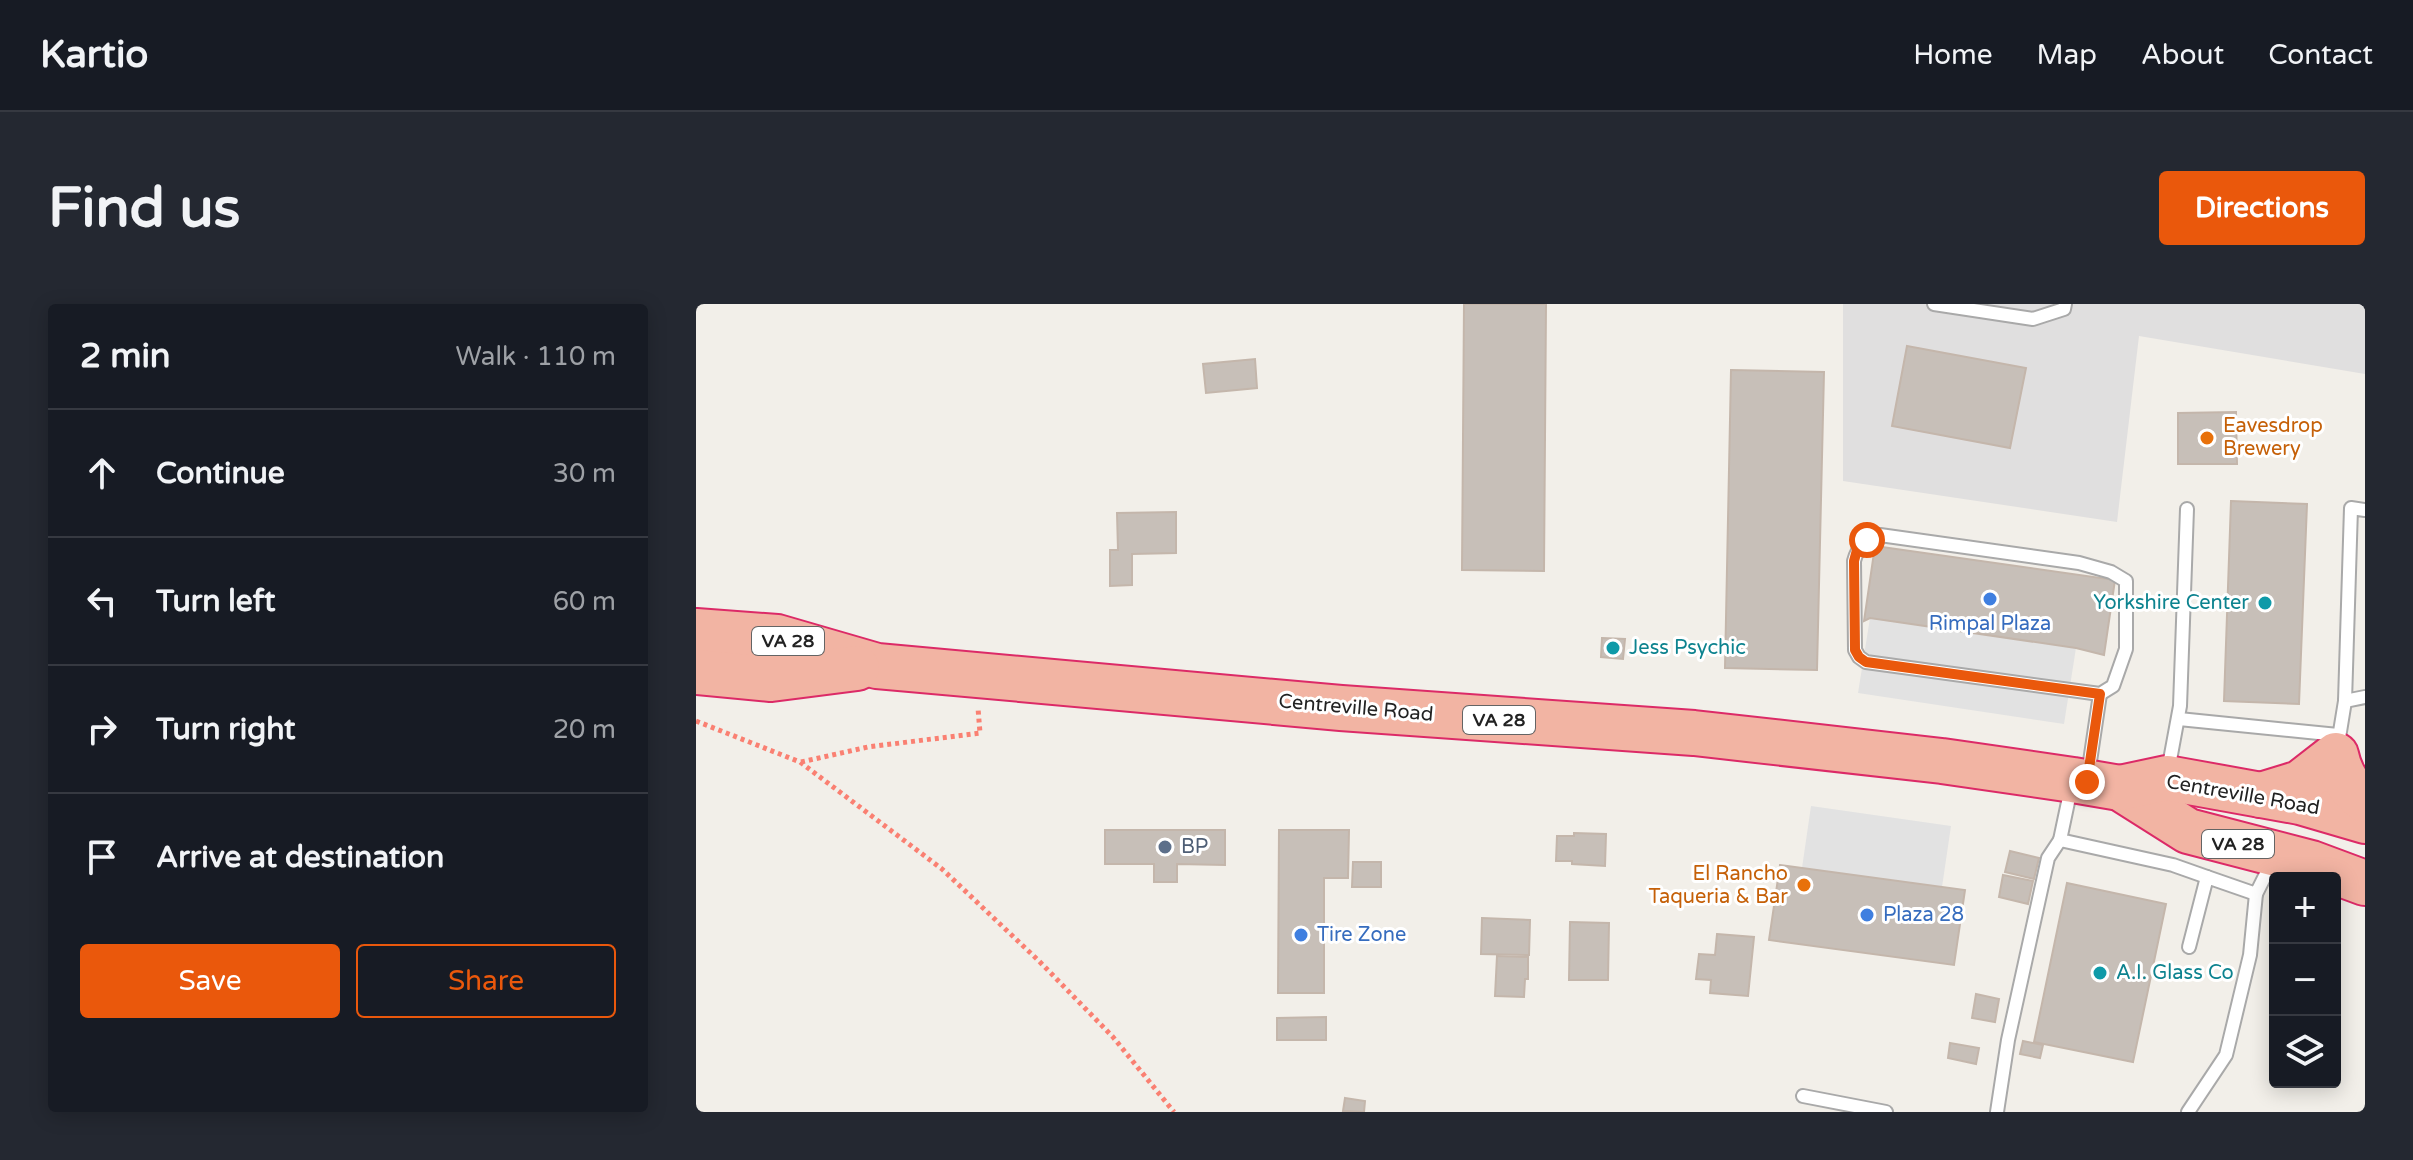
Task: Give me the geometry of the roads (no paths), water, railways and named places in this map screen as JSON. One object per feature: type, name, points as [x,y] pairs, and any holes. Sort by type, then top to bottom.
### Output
[{"type":"highway","name":"Centreville Road","points":[[696,631],[777,637],[877,666],[1341,708],[1694,733],[1942,761],[2093,783],[2167,778],[2300,802],[2365,821]]},
{"type":"highway","name":"Centreville Road","points":[[696,672],[771,679],[877,666]]},
{"type":"highway","points":[[2261,795],[2300,783],[2337,745]]},
{"type":"highway","points":[[2337,745],[2339,768],[2356,794],[2365,800]]},
{"type":"highway","name":"Centreville Road","points":[[2093,783],[2180,848],[2276,854],[2365,883]]},
{"type":"lane","points":[[1934,304],[2033,319],[2064,309],[2065,304]]},
{"type":"lane","points":[[2179,719],[2337,745],[2345,701],[2351,508],[2365,510]]},
{"type":"lane","points":[[2167,778],[2179,719],[2187,509]]},
{"type":"lane","points":[[1880,535],[2079,563],[2111,572],[2126,581],[2126,649],[2113,686],[2100,694],[1866,662],[1855,650],[1854,561],[1857,550],[1867,540],[1880,535]]},
{"type":"lane","points":[[1997,1112],[2008,1040],[2048,858],[2093,783],[2100,694]]},
{"type":"lane","points":[[2345,701],[2365,697]]},
{"type":"lane","points":[[2060,840],[2180,848],[2207,877],[2256,894]]},
{"type":"lane","points":[[2188,1112],[2226,1055],[2250,955],[2256,894],[2276,854]]},
{"type":"lane","points":[[2189,947],[2207,877]]},
{"type":"lane","points":[[1803,1096],[1886,1112]]},
{"type":"place","name":"Eavesdrop Brewery","points":[[2207,438]]},
{"type":"place","name":"Rimpal Plaza","points":[[1990,599]]},
{"type":"place","name":"Yorkshire Center","points":[[2265,603]]},
{"type":"place","name":"Jess Psychic","points":[[1613,648]]},
{"type":"place","name":"BP","points":[[1165,847]]},
{"type":"place","name":"El Rancho Taqueria & Bar","points":[[1804,885]]},
{"type":"place","name":"Plaza 28","points":[[1867,915]]},
{"type":"place","name":"Tire Zone","points":[[1301,935]]},
{"type":"place","name":"A.I. Glass Co","points":[[2100,973]]}]
